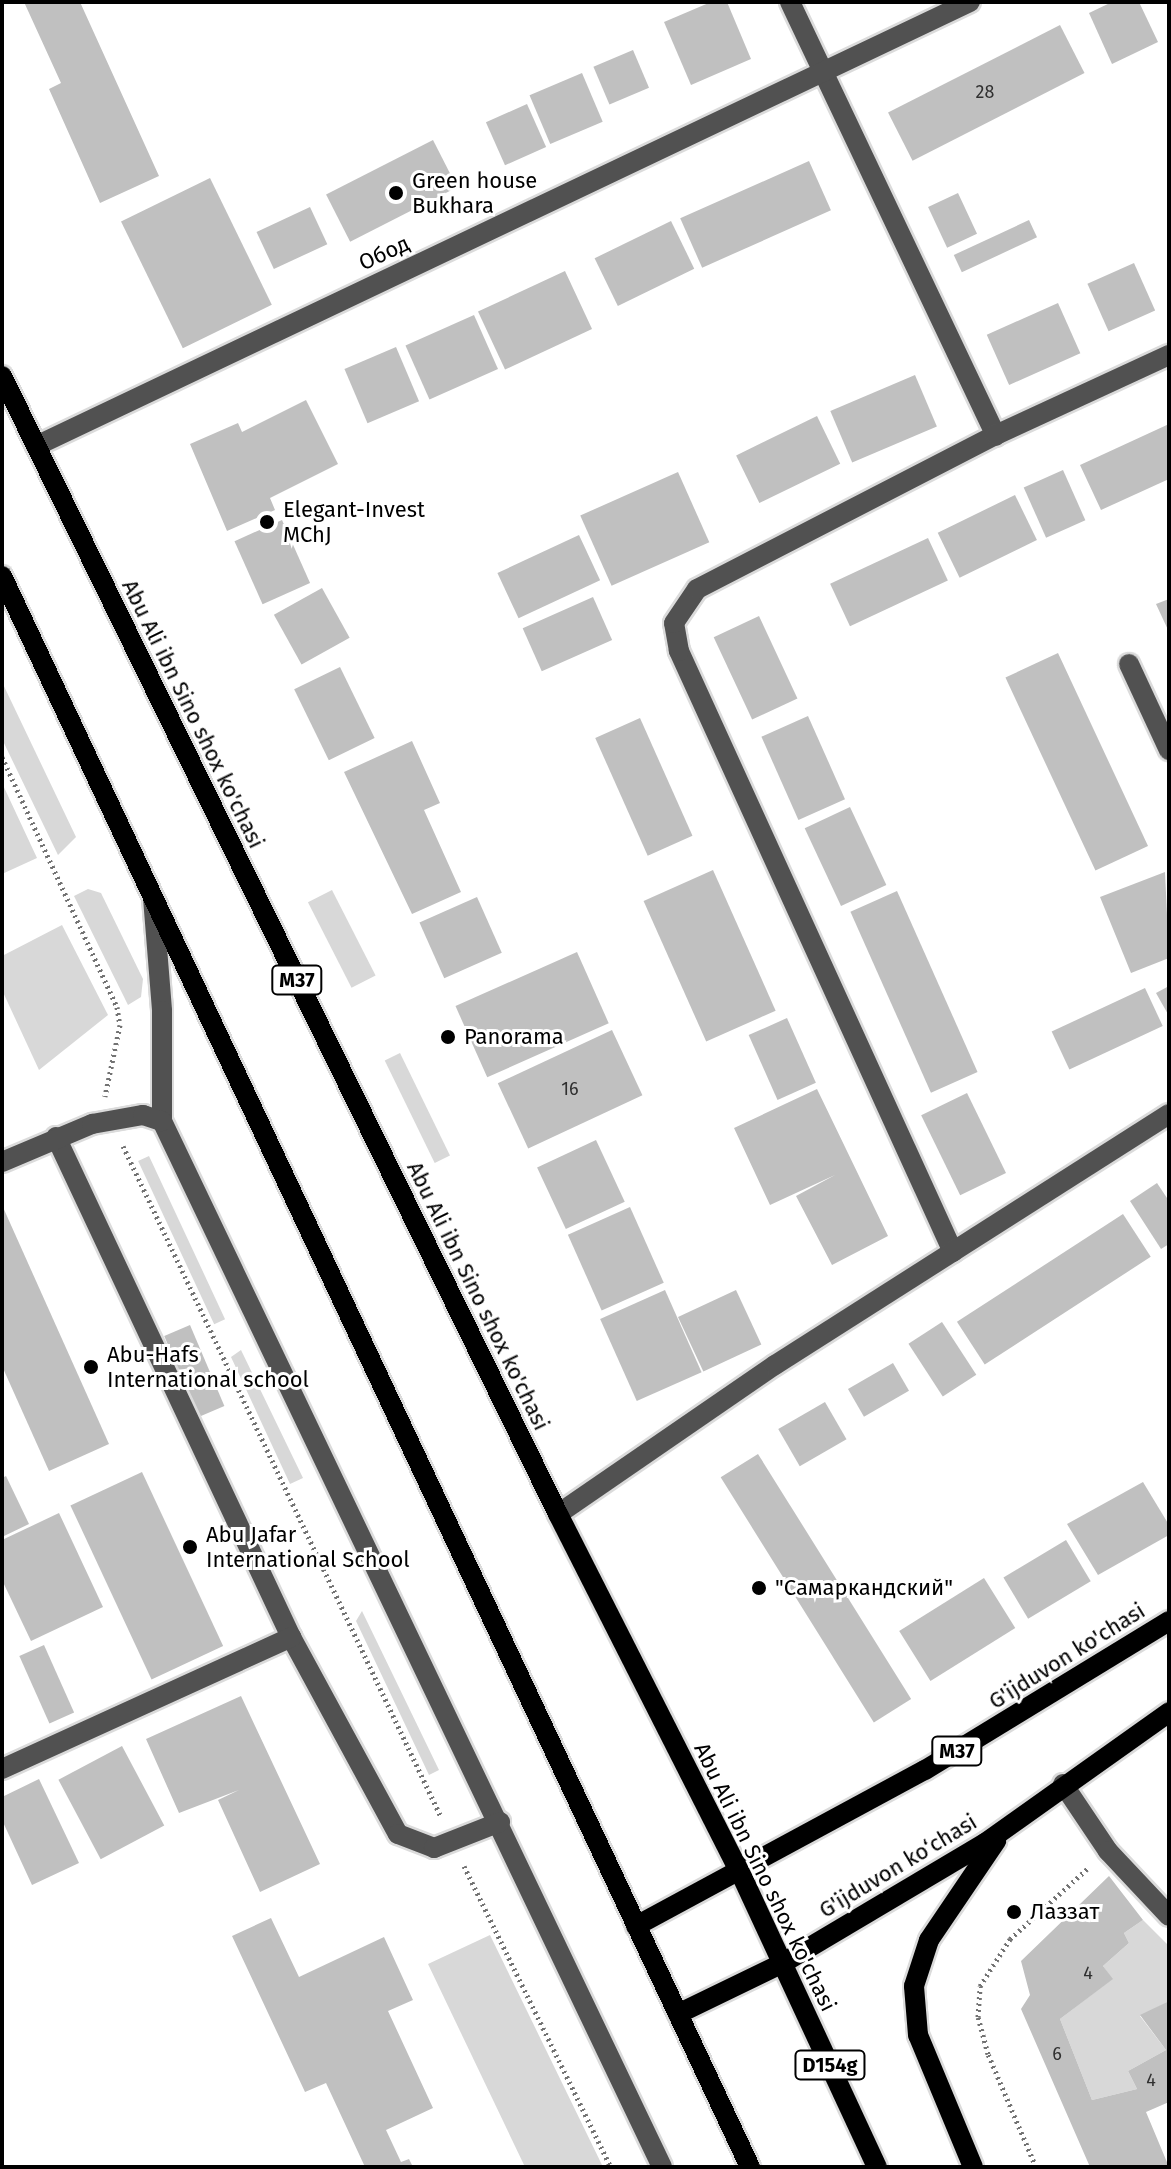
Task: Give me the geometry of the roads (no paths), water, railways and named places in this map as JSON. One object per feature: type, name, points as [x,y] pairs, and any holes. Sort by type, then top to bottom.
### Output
[{"type":"main road","name":"M37","points":[[2,376],[36,446]]},
{"type":"main road","name":"Abu Ali ibn Sino shox ko'chasi","points":[[36,446],[558,1514],[740,1872],[877,2167]]},
{"type":"main road","points":[[2,576],[152,886],[750,2167]]},
{"type":"main road","name":"G'ijduvon ko'chasi","points":[[740,1872],[925,1770],[1169,1621]]},
{"type":"main road","points":[[973,2167],[918,2035],[914,1986],[929,1940],[989,1848],[1013,1823],[1063,1784],[1169,1712]]},
{"type":"main road","name":"G'ijduvon ko‘chasi","points":[[678,2014],[783,1963],[1013,1823]]},
{"type":"main road","name":"M37","points":[[636,1926],[740,1872]]},
{"type":"street","points":[[790,2],[996,435]]},
{"type":"street","name":"Обод","points":[[36,446],[970,2]]},
{"type":"street","points":[[953,1252],[679,651],[674,623],[697,589],[996,435],[1169,355]]},
{"type":"street","points":[[1129,664],[1169,750]]},
{"type":"street","points":[[152,886],[162,1011],[162,1121],[500,1822],[662,2167]]},
{"type":"street","points":[[558,1514],[775,1365],[1169,1114]]},
{"type":"street","points":[[2,1162],[56,1137],[111,1120],[143,1115],[162,1121]]},
{"type":"street","points":[[56,1137],[291,1637],[398,1834],[426,1848],[454,1844],[500,1822]]},
{"type":"street","points":[[2,1769],[291,1637]]},
{"type":"street","points":[[1063,1784],[1108,1851],[1169,1916]]},
{"type":"place","name":"Green house Bukhara","points":[[396,193]]},
{"type":"place","name":"Elegant-Invest MChJ","points":[[267,522]]},
{"type":"place","name":"Panorama","points":[[448,1037]]},
{"type":"place","name":"Abu-Hafs International school","points":[[91,1367]]},
{"type":"place","name":"Abu Jafar International School","points":[[190,1547]]},
{"type":"place","name":"\"Самаркандский\"","points":[[759,1588]]},
{"type":"place","name":"Лаззат","points":[[1014,1912]]}]
